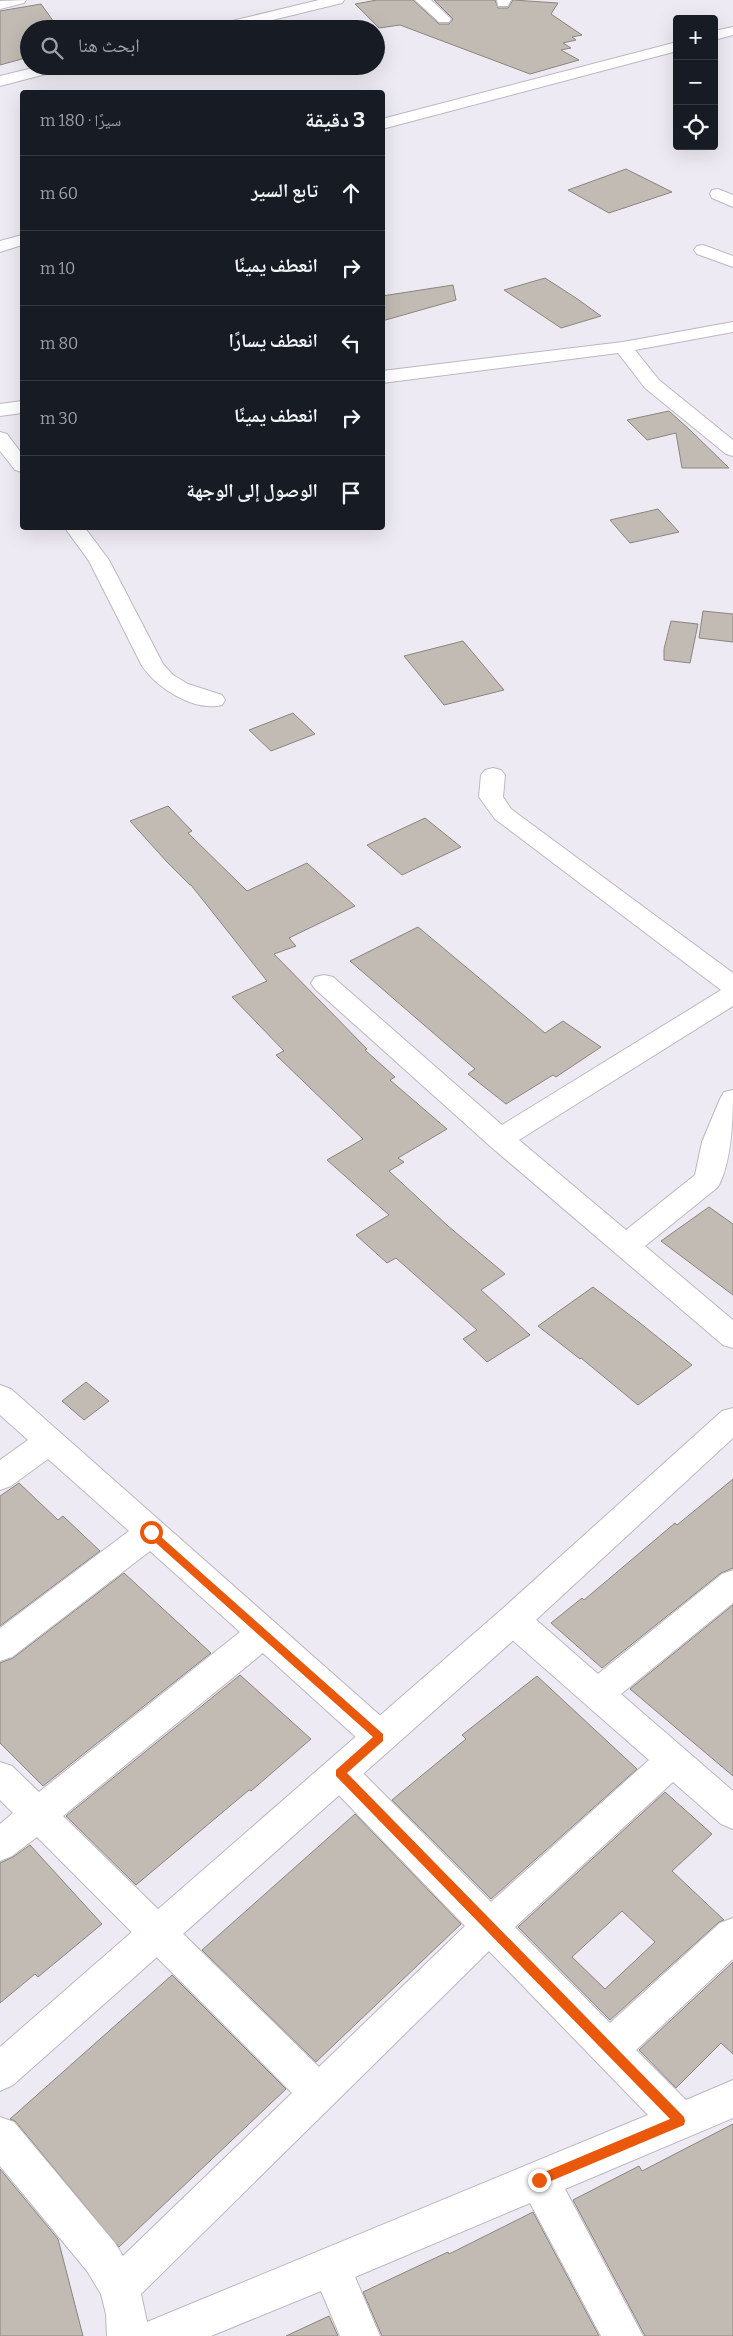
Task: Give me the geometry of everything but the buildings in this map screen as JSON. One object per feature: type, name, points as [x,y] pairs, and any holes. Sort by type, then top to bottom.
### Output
[{"type":"street","points":[[0,5],[19,0]]},
{"type":"street","points":[[254,20],[337,0]]},
{"type":"street","points":[[422,0],[444,19]]},
{"type":"street","points":[[718,35],[733,31]]},
{"type":"street","points":[[718,47],[733,43]]},
{"type":"street","points":[[385,123],[673,47]]},
{"type":"street","points":[[385,134],[673,60]]},
{"type":"street","points":[[0,81],[24,75]]},
{"type":"street","points":[[718,194],[733,202]]},
{"type":"street","points":[[0,234],[20,229]]},
{"type":"street","points":[[0,247],[20,241]]},
{"type":"street","points":[[703,250],[733,262]]},
{"type":"street","points":[[385,378],[623,347],[733,327]]},
{"type":"street","points":[[623,347],[652,384],[733,450]]},
{"type":"street","points":[[0,410],[20,407]]},
{"type":"street","points":[[0,438],[20,463]]},
{"type":"street","points":[[76,530],[99,560],[159,675],[178,688],[214,700]]},
{"type":"street","points":[[493,775],[491,797],[503,814],[733,986]]},
{"type":"street","points":[[324,983],[500,1139],[733,1336]]},
{"type":"street","points":[[500,1139],[733,994]]},
{"type":"street","points":[[626,1246],[708,1180],[716,1142],[733,1099]]},
{"type":"street","points":[[0,1397],[380,1737]]},
{"type":"street","points":[[0,2072],[513,1620],[733,1420]]},
{"type":"street","points":[[0,1477],[50,1442]]},
{"type":"street","points":[[0,1647],[151,1532]]},
{"type":"street","points":[[597,1694],[733,1584]]},
{"type":"street","points":[[513,1620],[672,1760],[731,1809]]},
{"type":"street","points":[[0,1845],[263,1633]]},
{"type":"street","points":[[119,2287],[489,1927],[672,1760]]},
{"type":"street","points":[[340,1773],[680,2121]]},
{"type":"street","points":[[0,1777],[319,2093]]},
{"type":"street","points":[[610,2050],[733,1935]]},
{"type":"street","points":[[161,2336],[332,2267],[733,2099]]},
{"type":"street","points":[[0,2136],[101,2257],[119,2287],[126,2314],[127,2336]]},
{"type":"street","points":[[539,2180],[623,2336]]},
{"type":"street","points":[[332,2267],[360,2336]]},
{"type":"route","points":[[151,1532],[380,1737],[340,1773],[680,2121],[539,2180]]}]
